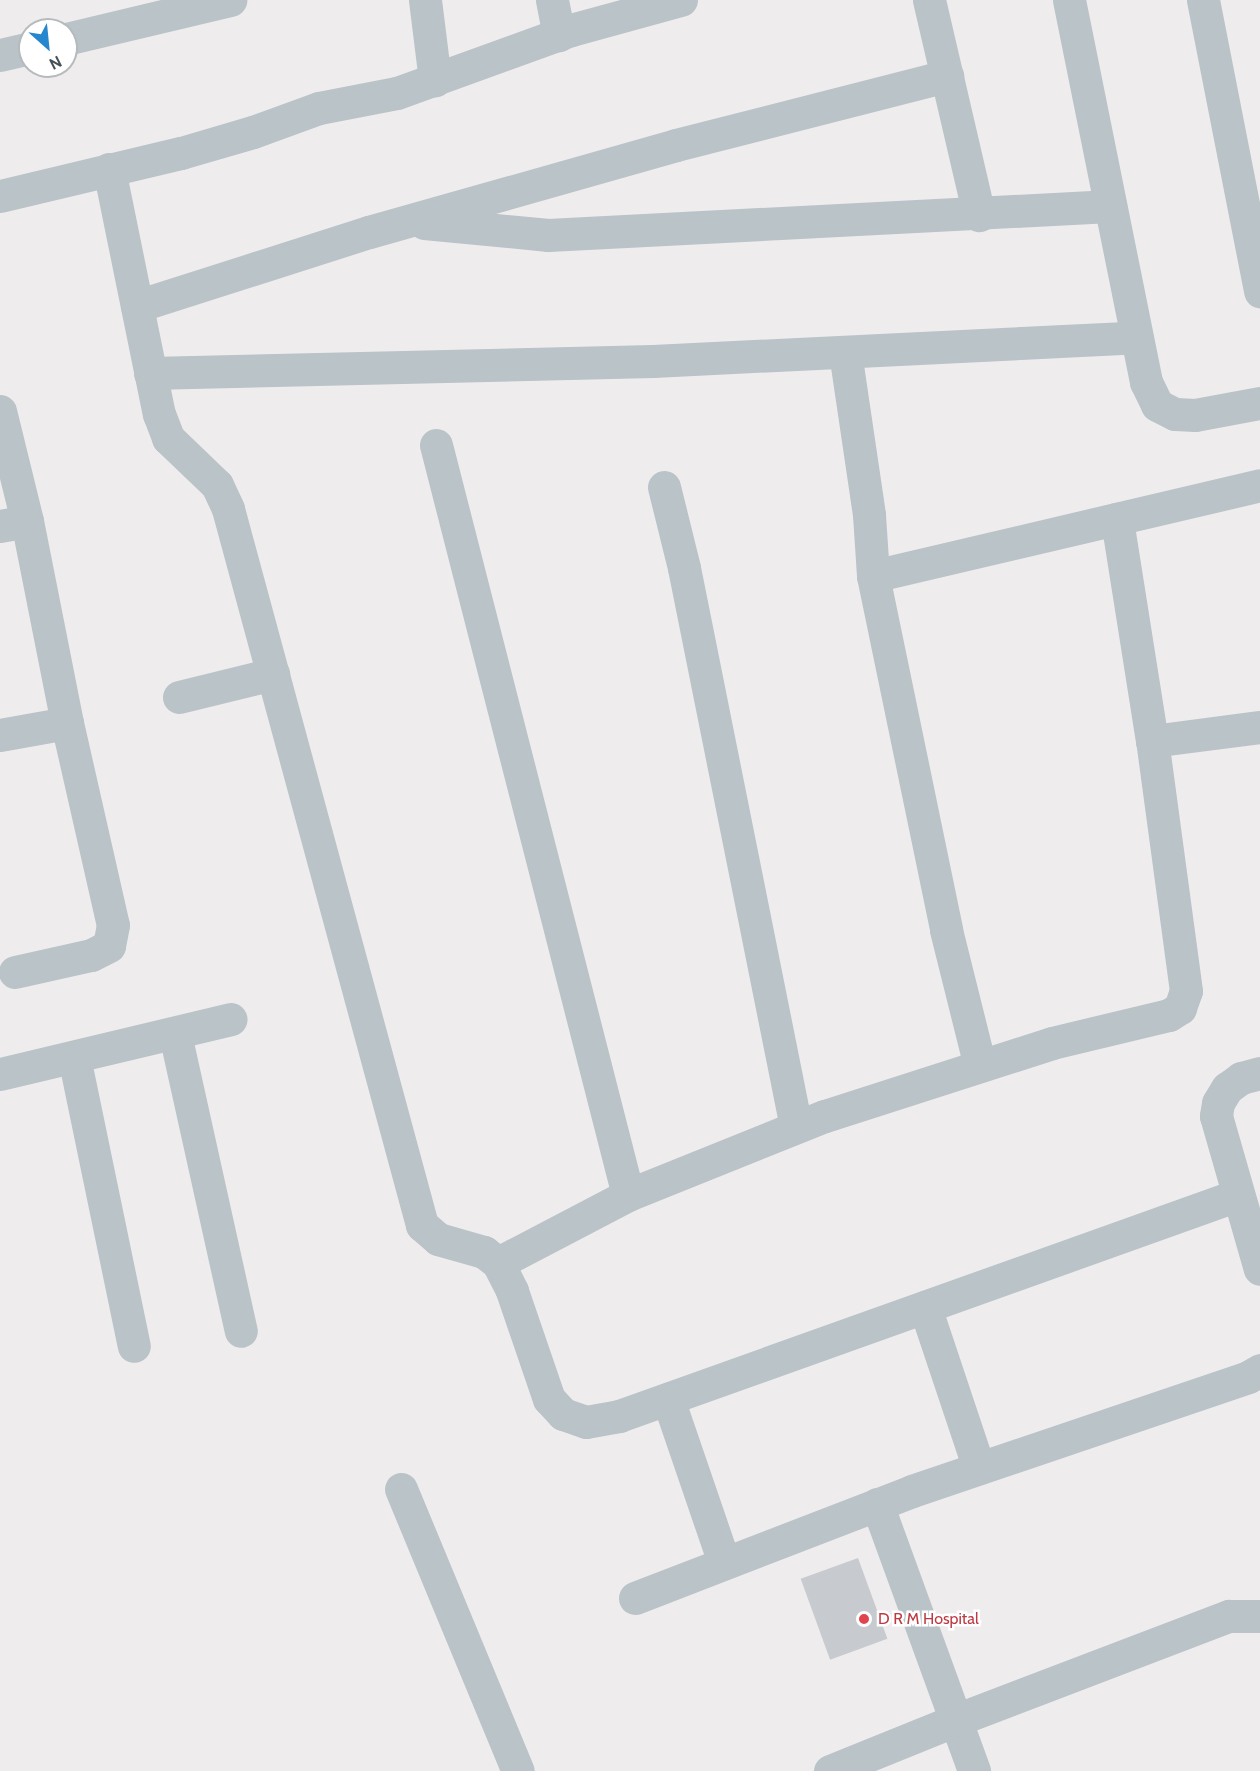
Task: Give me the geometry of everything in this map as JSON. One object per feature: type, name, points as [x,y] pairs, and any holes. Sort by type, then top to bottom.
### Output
[{"type":"street","points":[[78,36],[230,0]]},
{"type":"street","points":[[425,0],[435,81]]},
{"type":"street","points":[[552,0],[559,35]]},
{"type":"street","points":[[929,0],[979,215]]},
{"type":"street","points":[[1069,0],[1146,382],[1157,405],[1175,414],[1195,415],[1260,403]]},
{"type":"street","points":[[1203,0],[1260,291]]},
{"type":"street","points":[[0,196],[181,153],[253,132],[319,108],[397,93],[559,35],[675,1]]},
{"type":"street","points":[[0,55],[18,51]]},
{"type":"street","points":[[136,306],[256,266],[408,221],[676,145],[946,76]]},
{"type":"street","points":[[109,169],[159,414],[168,438],[217,484],[228,509],[422,1225],[438,1239],[484,1252],[510,1289],[549,1399],[563,1414],[586,1422],[619,1416],[1238,1195]]},
{"type":"street","points":[[408,221],[548,236],[979,215],[1110,206]]},
{"type":"street","points":[[150,373],[653,361],[1136,337]]},
{"type":"street","points":[[845,352],[869,515],[873,576],[946,930],[980,1066]]},
{"type":"street","points":[[0,411],[14,524],[67,723],[113,925],[109,946],[91,955],[15,972]]},
{"type":"street","points":[[436,445],[628,1195]]},
{"type":"street","points":[[873,576],[1260,485]]},
{"type":"street","points":[[664,487],[686,579],[796,1127]]},
{"type":"street","points":[[510,1289],[628,1195],[796,1127],[1052,1043],[1169,1015],[1180,1008],[1186,991],[1152,741],[1117,519]]},
{"type":"street","points":[[179,697],[273,674]]},
{"type":"street","points":[[0,735],[67,723]]},
{"type":"street","points":[[1152,741],[1260,727]]},
{"type":"street","points":[[0,1074],[175,1034],[231,1018]]},
{"type":"street","points":[[175,1034],[241,1331]]},
{"type":"street","points":[[74,1057],[134,1346]]},
{"type":"street","points":[[1260,1073],[1241,1078],[1227,1088],[1218,1103],[1216,1116],[1260,1269]]},
{"type":"street","points":[[925,1306],[979,1468]]},
{"type":"street","points":[[635,1598],[877,1504],[1260,1371]]},
{"type":"street","points":[[668,1399],[724,1563]]},
{"type":"street","points":[[401,1489],[518,1771]]},
{"type":"street","points":[[877,1504],[974,1771]]},
{"type":"street","points":[[830,1771],[956,1720],[1229,1616],[1260,1616]]},
{"type":"building","points":[[858,1558],[887,1639],[830,1660],[801,1579]]},
{"type":"place","name":"D R M Hospital","points":[[864,1619]]}]
